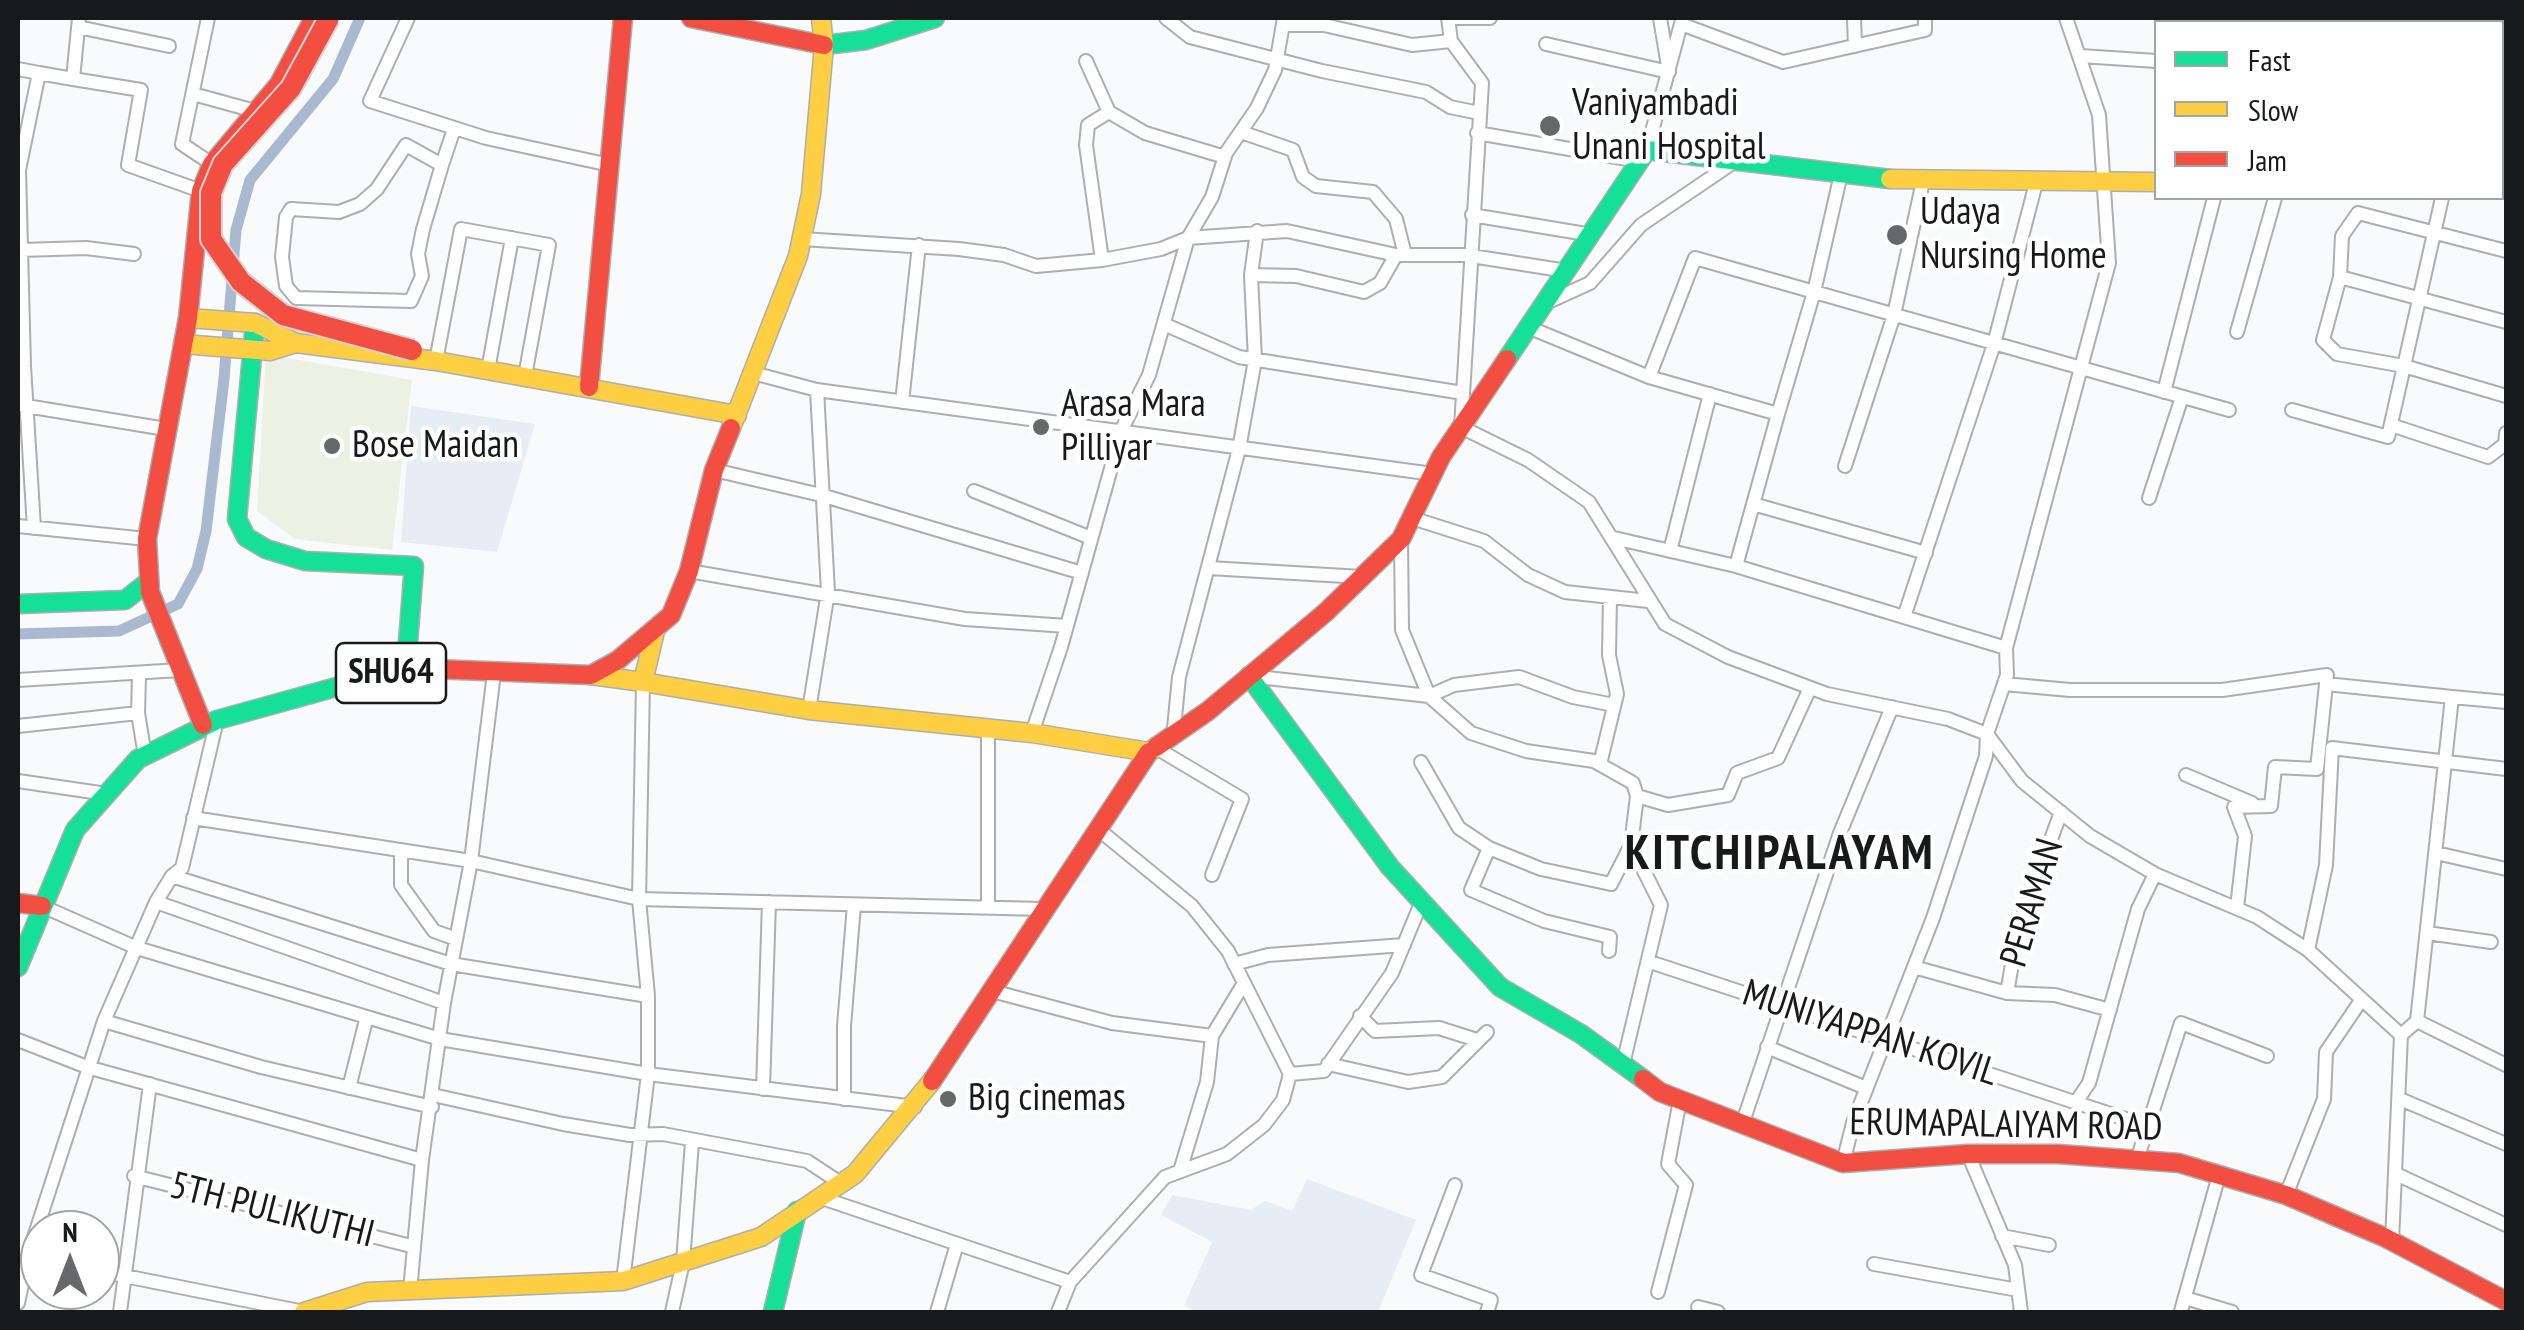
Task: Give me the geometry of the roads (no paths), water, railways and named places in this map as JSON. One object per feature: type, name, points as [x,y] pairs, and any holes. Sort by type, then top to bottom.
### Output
[{"type":"main road","points":[[210,722],[176,661],[149,587],[146,538],[166,429],[188,344],[200,190],[212,164],[280,84],[314,18]]},
{"type":"main road","points":[[329,18],[291,88],[223,164],[211,192],[210,239],[241,282],[283,314],[412,350]]},
{"type":"main road","points":[[589,387],[623,18]]},
{"type":"main road","points":[[691,18],[824,45],[866,40],[935,18]]},
{"type":"main road","points":[[592,674],[656,631],[671,615],[688,571],[714,470],[802,239],[811,194],[824,45],[822,18]]},
{"type":"main road","points":[[304,1312],[367,1292],[623,1281],[760,1237],[842,1184],[915,1108],[1042,909],[1160,746],[1249,676],[1401,539],[1461,427],[1643,156],[1923,181],[2154,182]]},
{"type":"main road","points":[[190,318],[255,323],[296,343],[436,361],[736,415]]},
{"type":"main road","points":[[255,323],[240,445],[237,519],[246,537],[266,549],[306,561],[414,566],[406,668]]},
{"type":"main road","points":[[188,344],[270,351],[296,343]]},
{"type":"main road","points":[[18,604],[124,600],[149,587]]},
{"type":"main road","points":[[643,682],[656,631]]},
{"type":"main road","name":"SHU64","points":[[18,967],[75,830],[145,756],[210,722],[406,668],[494,674],[592,674]]},
{"type":"main road","points":[[592,674],[809,710],[1160,746]]},
{"type":"main road","name":"ERUMAPALAIYAM ROAD","points":[[1249,676],[1390,866],[1500,987],[1582,1034],[1660,1092],[1842,1164],[1968,1154],[2179,1164],[2286,1195],[2392,1242],[2506,1301]]},
{"type":"main road","points":[[18,903],[42,906]]},
{"type":"main road","points":[[773,1312],[797,1211]]},
{"type":"street","points":[[208,18],[182,144],[212,164]]},
{"type":"street","points":[[408,18],[370,101],[454,129],[610,164]]},
{"type":"street","points":[[1166,18],[1190,37],[1426,92],[1450,106],[1479,114]]},
{"type":"street","points":[[1490,18],[1451,18],[1451,41],[1482,83],[1461,427],[1528,460],[1589,502],[1664,624],[1728,656],[1810,688],[1948,719],[1987,734],[2022,781],[2090,836],[2155,874],[2237,908],[2308,950],[2401,1035]]},
{"type":"street","points":[[1660,18],[1669,72]]},
{"type":"street","points":[[1854,18],[1855,46]]},
{"type":"street","points":[[1477,133],[1643,156],[1682,21],[1783,62],[1925,30],[1925,18]]},
{"type":"street","points":[[1842,1164],[1986,756],[1987,734],[2004,684],[2006,648],[2108,263],[2099,116],[2066,18]]},
{"type":"street","points":[[1032,733],[1067,626],[1122,429],[1149,375],[1188,238],[1212,197],[1225,157],[1258,108],[1277,58],[1283,20],[1412,45],[1451,41]]},
{"type":"street","points":[[73,80],[79,22],[169,46]]},
{"type":"street","points":[[1546,44],[1669,72]]},
{"type":"street","points":[[2080,56],[2154,61]]},
{"type":"street","points":[[1086,60],[1109,112],[1145,133],[1225,157]]},
{"type":"street","points":[[18,69],[141,90],[128,165],[200,190]]},
{"type":"street","points":[[34,528],[23,454],[19,205],[20,170],[39,73]]},
{"type":"street","points":[[193,94],[255,111]]},
{"type":"street","points":[[1102,260],[1086,144],[1088,125],[1109,112]]},
{"type":"street","points":[[442,165],[406,145],[377,189],[360,204],[339,212],[292,210],[286,216],[282,257],[286,286],[296,298],[313,302],[411,300],[422,276],[418,254],[423,229],[454,129]]},
{"type":"street","points":[[1241,132],[1293,150],[1302,177],[1316,186],[1373,192],[1396,219],[1400,255],[1380,284],[1364,292],[1296,276],[1251,274]]},
{"type":"street","points":[[1544,305],[1590,283],[1640,226],[1734,162]]},
{"type":"street","points":[[1736,566],[1814,292],[1841,174]]},
{"type":"street","points":[[1845,466],[1894,315],[1923,181]]},
{"type":"street","points":[[1904,617],[1994,344],[2036,182]]},
{"type":"street","points":[[2164,392],[2213,200]]},
{"type":"street","points":[[2237,332],[2274,200]]},
{"type":"street","points":[[2292,410],[2388,437],[2442,200]]},
{"type":"street","points":[[2506,251],[2358,213],[2342,236],[2340,277],[2323,340],[2337,354],[2404,366],[2506,396]]},
{"type":"street","points":[[1472,215],[1592,235]]},
{"type":"street","points":[[436,361],[460,229],[549,245],[525,376]]},
{"type":"street","points":[[1212,875],[1242,799],[1160,746],[1239,448],[1255,360],[1251,274],[1258,232]]},
{"type":"street","points":[[802,239],[918,245],[1004,255],[1036,266],[1162,249],[1188,238],[1287,232],[1400,255],[1469,256],[1567,272]]},
{"type":"street","points":[[488,370],[512,238]]},
{"type":"street","points":[[902,402],[918,245]]},
{"type":"street","points":[[21,250],[86,248],[134,254]]},
{"type":"street","points":[[1649,377],[1695,258],[2228,410]]},
{"type":"street","points":[[2340,277],[2506,322]]},
{"type":"street","points":[[255,323],[275,293],[286,286]]},
{"type":"street","points":[[1166,325],[1255,360],[1463,393]]},
{"type":"street","points":[[1528,326],[1649,377],[1778,414]]},
{"type":"street","points":[[753,374],[817,390],[1433,474]]},
{"type":"street","points":[[809,710],[828,592],[817,390]]},
{"type":"street","points":[[1670,551],[1710,394]]},
{"type":"street","points":[[2149,498],[2182,397]]},
{"type":"street","points":[[22,405],[166,429]]},
{"type":"street","points":[[2391,425],[2488,457],[2505,444],[2506,434]]},
{"type":"street","points":[[714,470],[821,495],[1082,573]]},
{"type":"street","points":[[974,491],[1092,538]]},
{"type":"street","points":[[1753,504],[1926,553]]},
{"type":"street","points":[[1412,518],[1484,541],[1528,576],[1566,592],[1648,601]]},
{"type":"street","points":[[18,526],[146,538]]},
{"type":"street","points":[[1614,538],[1736,566],[2006,648]]},
{"type":"street","points":[[1401,539],[1402,630],[1429,696],[1471,733],[1526,751],[1600,764],[1633,783],[1637,796],[1630,846],[1611,884],[1541,869],[1489,848],[1459,828],[1420,762]]},
{"type":"street","points":[[1208,568],[1362,576]]},
{"type":"street","points":[[688,571],[828,592],[965,619],[1067,626]]},
{"type":"street","points":[[1600,764],[1617,694],[1608,655],[1610,597]]},
{"type":"street","points":[[18,680],[139,676],[176,661]]},
{"type":"street","points":[[410,1291],[411,1246],[422,1160],[444,1003],[471,861],[494,674]]},
{"type":"street","points":[[2004,684],[2070,690],[2222,690],[2327,674],[2317,769],[2275,767],[2271,806],[2234,807],[2246,836],[2237,908]]},
{"type":"street","points":[[139,676],[138,713],[145,756]]},
{"type":"street","points":[[1249,676],[1429,696],[1454,685],[1519,677],[1573,697],[1614,705]]},
{"type":"street","points":[[623,1281],[648,1074],[648,996],[639,900],[643,682]]},
{"type":"street","points":[[2326,684],[2506,702]]},
{"type":"street","points":[[1637,796],[1668,804],[1728,796],[1737,773],[1778,758],[1810,688]]},
{"type":"street","points":[[2392,1242],[2401,1035],[2417,1021],[2452,697]]},
{"type":"street","points":[[1742,1125],[1840,833],[1892,708]]},
{"type":"street","points":[[18,726],[138,713]]},
{"type":"street","points":[[43,1210],[104,1021],[156,902],[172,876],[182,868],[210,722]]},
{"type":"street","points":[[988,728],[988,908]]},
{"type":"street","points":[[2308,950],[2326,865],[2332,748],[2506,768]]},
{"type":"street","points":[[2186,774],[2259,806]]},
{"type":"street","points":[[18,781],[107,794]]},
{"type":"street","name":"PERAMAN","points":[[2007,993],[2018,930],[2061,812]]},
{"type":"street","points":[[193,818],[471,861],[639,900],[1042,909]]},
{"type":"street","points":[[1060,1312],[1070,1282],[1165,1177],[1227,1154],[1264,1125],[1283,1100],[1290,1074],[1234,964],[1192,906],[1098,829]]},
{"type":"street","points":[[1623,1064],[1662,905],[1630,846]]},
{"type":"street","points":[[1489,848],[1471,890],[1544,921],[1610,937],[1608,951]]},
{"type":"street","points":[[401,850],[401,885],[434,931],[456,940]]},
{"type":"street","points":[[2436,853],[2506,869]]},
{"type":"street","points":[[2076,1102],[2089,1083],[2138,909],[2155,874]]},
{"type":"street","points":[[172,876],[451,964],[648,996]]},
{"type":"street","points":[[1290,1074],[1324,1071],[1392,973],[1422,901]]},
{"type":"street","points":[[156,902],[444,1003]]},
{"type":"street","points":[[762,1088],[769,902]]},
{"type":"street","points":[[844,1099],[844,1026],[854,904]]},
{"type":"street","points":[[42,906],[137,948],[366,1020],[440,1039],[648,1074],[915,1108]]},
{"type":"street","points":[[2427,933],[2491,942]]},
{"type":"street","points":[[1234,964],[1268,955],[1404,946]]},
{"type":"street","name":"MUNIYAPPAN KOVIL","points":[[1650,962],[2148,1126]]},
{"type":"street","points":[[1914,967],[2007,993],[2055,995],[2110,1010]]},
{"type":"street","points":[[1180,1171],[1206,1082],[1212,1036],[1244,983]]},
{"type":"street","points":[[992,992],[1112,1023],[1212,1036]]},
{"type":"street","points":[[2286,1195],[2324,1099],[2326,1052],[2362,999]]},
{"type":"street","points":[[1328,1064],[1408,1082],[1442,1077],[1482,1036],[1440,1028],[1374,1032],[1360,1016]]},
{"type":"street","points":[[349,1088],[366,1020]]},
{"type":"street","points":[[104,1021],[349,1088],[563,1124],[641,1135],[663,1134],[807,1161],[842,1184]]},
{"type":"street","points":[[2417,1021],[2506,1065]]},
{"type":"street","points":[[2136,1160],[2181,1022],[2267,1056]]},
{"type":"street","points":[[18,1040],[88,1067],[422,1160]]},
{"type":"street","points":[[1767,1047],[1866,1088]]},
{"type":"street","points":[[120,1312],[134,1176],[150,1084]]},
{"type":"street","points":[[2400,1099],[2506,1144]]},
{"type":"street","points":[[1658,1292],[1686,1185],[1668,1164],[1680,1100]]},
{"type":"street","points":[[672,1312],[683,1262],[692,1142]]},
{"type":"street","points":[[1968,1154],[2015,1265],[2020,1312]]},
{"type":"street","points":[[2396,1174],[2506,1225]]},
{"type":"street","points":[[2219,1175],[2183,1305],[2232,1312]]},
{"type":"street","name":"5TH PULIKUTHI","points":[[134,1176],[411,1246]]},
{"type":"street","points":[[1455,1185],[1422,1275],[1491,1300],[1487,1312]]},
{"type":"street","points":[[822,1198],[1070,1282]]},
{"type":"street","points":[[2002,1236],[2049,1245]]},
{"type":"street","points":[[937,1312],[957,1244]]},
{"type":"street","points":[[1874,1264],[2018,1290]]},
{"type":"street","points":[[120,1275],[304,1312]]},
{"type":"street","points":[[1698,1306],[1718,1312]]},
{"type":"waterway","points":[[18,634],[119,631],[178,604],[197,569],[206,531],[236,230],[250,180],[333,79],[360,18]]},
{"type":"place","name":"Vaniyambadi Unani Hospital","points":[[1550,126]]},
{"type":"place","name":"Udaya Nursing Home","points":[[1897,235]]},
{"type":"place","name":"Arasa Mara Pilliyar","points":[[1041,427]]},
{"type":"place","name":"Bose Maidan","points":[[332,446]]},
{"type":"place","name":"Big cinemas","points":[[948,1099]]},
{"type":"district","name":"KITCHIPALAYAM","points":[[1780,855]]}]
